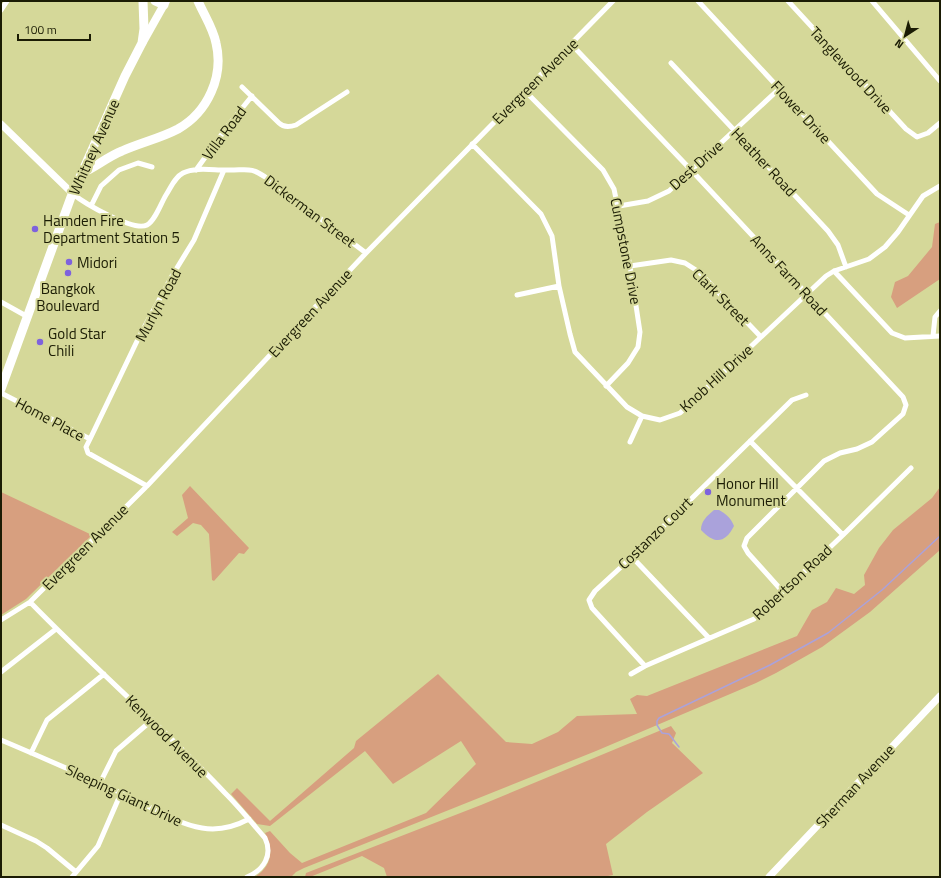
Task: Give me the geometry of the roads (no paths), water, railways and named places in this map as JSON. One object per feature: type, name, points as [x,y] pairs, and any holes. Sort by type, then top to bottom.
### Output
[{"type":"highway","points":[[140,46],[144,32],[143,1]]},
{"type":"highway","points":[[155,1],[165,3]]},
{"type":"highway","points":[[82,173],[117,153],[179,129],[192,119],[204,105],[212,92],[216,81],[218,58],[214,37],[198,1]]},
{"type":"highway","name":"Whitney Avenue","points":[[1,388],[73,194],[125,76],[140,46]]},
{"type":"main road","name":"Whitney Avenue","points":[[140,46],[165,3]]},
{"type":"main road","points":[[1,124],[73,194]]},
{"type":"main road","name":"Sherman Avenue","points":[[769,877],[940,696]]},
{"type":"street","points":[[1,10],[7,1]]},
{"type":"street","name":"Evergreen Avenue","points":[[1,620],[30,602],[147,486],[366,253],[614,1]]},
{"type":"street","name":"Flower Drive","points":[[698,1],[877,194],[909,215]]},
{"type":"street","name":"Tanglewood Drive","points":[[788,1],[906,129],[917,136],[928,133],[940,123]]},
{"type":"street","points":[[872,1],[940,81]]},
{"type":"street","name":"Anns Farm Road","points":[[572,44],[903,397],[906,406],[903,414],[872,442],[857,449],[840,453],[824,462],[747,538],[744,546],[748,553],[783,592]]},
{"type":"street","name":"Heather Road","points":[[671,63],[828,231],[838,245],[846,268]]},
{"type":"street","points":[[242,87],[281,125],[292,126],[346,92]]},
{"type":"street","name":"Dest Drive","points":[[619,206],[648,201],[669,190],[692,171],[779,89]]},
{"type":"street","name":"Cumpstone Drive","points":[[525,91],[602,170],[614,189],[619,206],[640,332],[638,347],[628,363],[606,386]]},
{"type":"street","name":"Villa Road","points":[[196,170],[230,123],[252,96]]},
{"type":"street","name":"Knob Hill Drive","points":[[472,144],[541,214],[552,236],[559,286],[575,352],[627,407],[642,416],[660,420],[680,412],[826,276],[834,271],[869,259],[885,247],[898,232],[923,196],[940,186]]},
{"type":"street","points":[[91,206],[101,186],[118,170],[138,163],[152,167]]},
{"type":"street","name":"Dickerman Street","points":[[73,194],[91,206],[135,226],[145,226],[152,219],[178,177],[185,172],[196,170],[248,169],[260,173],[366,253]]},
{"type":"street","name":"Murlyn Road","points":[[90,439],[172,276],[194,240],[224,170]]},
{"type":"street","name":"Clark Street","points":[[630,266],[671,260],[685,263],[699,272],[761,337]]},
{"type":"street","points":[[834,271],[892,333],[905,338],[940,336]]},
{"type":"street","points":[[516,295],[559,286]]},
{"type":"street","points":[[1,302],[28,317]]},
{"type":"street","points":[[933,336],[934,317],[940,311]]},
{"type":"street","name":"Home Place","points":[[1,393],[90,439],[86,447],[88,453],[147,486]]},
{"type":"street","name":"Costanzo Court","points":[[644,666],[592,608],[588,600],[594,591],[632,557],[792,400],[806,395]]},
{"type":"street","points":[[630,442],[642,416]]},
{"type":"street","points":[[750,441],[843,535]]},
{"type":"street","name":"Robertson Road","points":[[631,674],[644,666],[754,619],[911,468]]},
{"type":"street","points":[[632,557],[709,638]]},
{"type":"street","name":"Kenwood Avenue","points":[[30,602],[225,792],[265,838],[269,846],[267,858],[262,867],[247,877]]},
{"type":"street","points":[[1,672],[56,629]]},
{"type":"street","points":[[31,753],[47,720],[104,674]]},
{"type":"street","points":[[100,783],[116,751],[152,720]]},
{"type":"street","name":"Sleeping Giant Drive","points":[[1,740],[100,783],[184,823],[202,828],[220,829],[236,826],[249,819]]},
{"type":"street","points":[[72,877],[98,846],[121,793]]},
{"type":"street","points":[[1,826],[42,844],[76,872]]},
{"type":"waterway","points":[[679,747],[669,734],[662,733],[657,725],[659,718],[770,665],[828,633],[882,590],[940,536]]},
{"type":"place","name":"Hamden Fire Department Station 5","points":[[35,229]]},
{"type":"place","name":"Midori","points":[[69,262]]},
{"type":"place","name":"Bangkok Boulevard","points":[[68,273]]},
{"type":"place","name":"Gold Star Chili","points":[[40,342]]},
{"type":"place","name":"Honor Hill Monument","points":[[708,492]]}]
